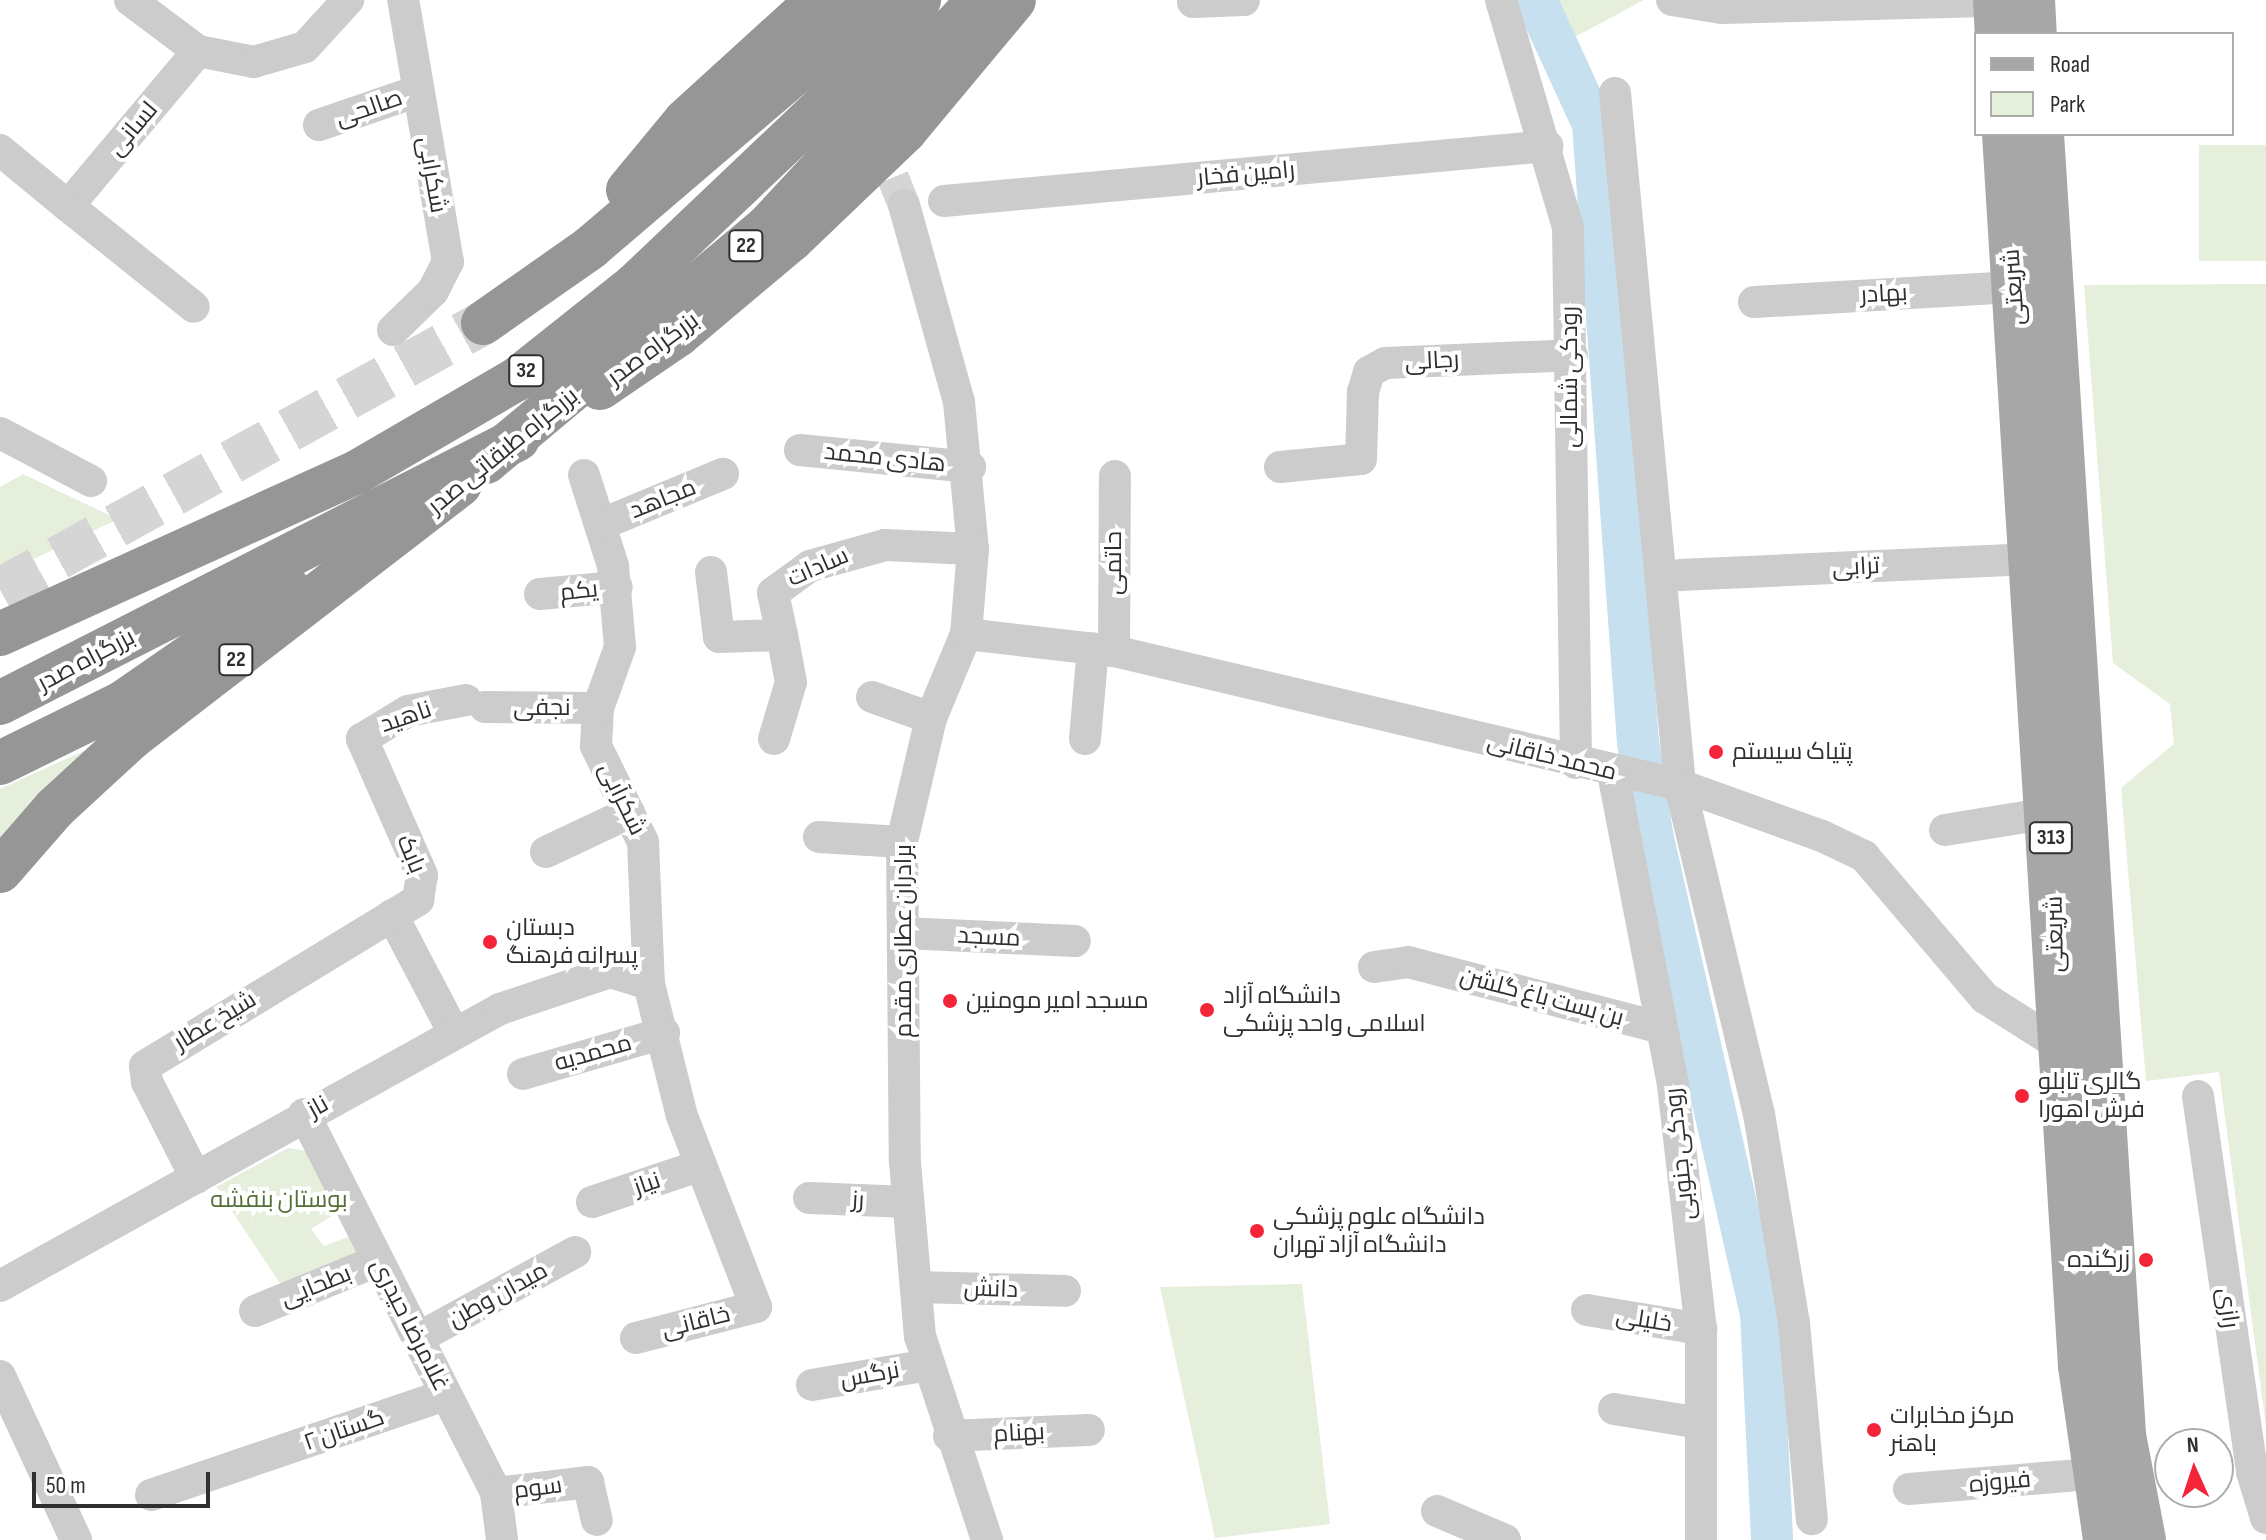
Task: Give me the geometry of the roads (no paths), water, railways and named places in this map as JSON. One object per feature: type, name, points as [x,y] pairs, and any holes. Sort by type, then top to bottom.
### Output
[{"type":"highway","points":[[590,248],[685,121],[818,0]]},
{"type":"highway","points":[[483,323],[590,248],[765,100],[869,0]]},
{"type":"highway","name":"32","points":[[0,634],[41,611],[357,472],[517,379],[634,286],[849,82],[919,0]]},
{"type":"highway","name":"بزرگراه طبقاتی صدر","points":[[0,871],[131,738],[392,543],[767,227],[979,0]]},
{"type":"highway","name":"بزرگراه صدر","points":[[5,702],[541,427],[678,335],[905,131],[1014,0]]},
{"type":"highway","points":[[634,286],[765,100]]},
{"type":"highway","points":[[0,763],[122,703],[401,510],[486,462]]},
{"type":"highway","points":[[0,626],[41,611]]},
{"type":"main road","points":[[2004,9],[2033,32]]},
{"type":"main road","name":"شریعتی","points":[[2003,136],[2049,813],[2056,1043],[2092,1474],[2104,1540]]},
{"type":"main road","name":"شریعتی","points":[[2043,136],[2125,1435],[2145,1540]]},
{"type":"main road","points":[[2056,1043],[2099,1053]]},
{"type":"street","points":[[130,0],[198,51],[254,62],[287,57],[319,37],[348,0]]},
{"type":"street","name":"شکرابی","points":[[393,330],[433,291],[448,262],[403,0]]},
{"type":"street","points":[[1193,2],[1244,0]]},
{"type":"street","name":"رودکی شمالی","points":[[1501,0],[1548,146],[1568,227],[1576,763]]},
{"type":"street","points":[[1672,0],[1721,8],[2004,9]]},
{"type":"street","name":"لسانی","points":[[68,206],[198,51]]},
{"type":"street","name":"صالحی","points":[[319,125],[418,91]]},
{"type":"street","points":[[1615,93],[1680,785],[1759,1114],[1794,1323],[1812,1519]]},
{"type":"street","name":"رامین فخار","points":[[944,201],[1548,146]]},
{"type":"street","points":[[0,150],[194,307]]},
{"type":"street","name":"برادران عطاری مقدم","points":[[904,205],[970,467],[973,549],[966,634],[931,718],[902,842],[908,1202],[928,1365],[949,1436],[987,1540]]},
{"type":"street","name":"بهادر","points":[[1754,302],[2014,287]]},
{"type":"street","name":"رجالی","points":[[1280,467],[1361,459],[1363,392],[1369,372],[1385,363],[1572,355]]},
{"type":"street","points":[[8,445],[91,481]]},
{"type":"street","name":"هادی محمد","points":[[800,450],[970,467]]},
{"type":"street","name":"مجاهد","points":[[602,524],[723,474]]},
{"type":"street","name":"شکرآبی","points":[[584,475],[602,524],[617,587],[620,647],[598,708],[596,746],[629,813],[649,867],[649,984],[701,1165],[756,1307]]},
{"type":"street","name":"حاتمی","points":[[1085,739],[1103,649],[1115,476]]},
{"type":"street","name":"سادات","points":[[782,635],[773,593],[810,566],[885,545],[973,549]]},
{"type":"street","name":"ترابی","points":[[1680,575],[2032,559]]},
{"type":"street","points":[[711,572],[719,637],[782,635],[791,682],[774,739]]},
{"type":"street","name":"یکم","points":[[540,594],[617,587]]},
{"type":"street","name":"محمد خاقانی","points":[[966,634],[1103,649],[1613,773],[1680,785],[1854,849],[1985,998],[2056,1043]]},
{"type":"street","points":[[872,697],[931,718]]},
{"type":"street","name":"نجفی","points":[[476,704],[598,708]]},
{"type":"street","name":"ناهید","points":[[363,750],[365,732],[408,711],[476,704]]},
{"type":"street","name":"بابک","points":[[363,750],[423,882],[418,900],[392,915]]},
{"type":"street","name":"رودکی جنوبی","points":[[1613,773],[1662,1028],[1701,1329],[1701,1540]]},
{"type":"street","points":[[546,852],[629,813]]},
{"type":"street","points":[[1945,830],[2049,813]]},
{"type":"street","points":[[819,837],[902,842]]},
{"type":"street","points":[[392,915],[453,1031]]},
{"type":"street","name":"شیخ عطار","points":[[196,1178],[147,1082],[145,1066],[392,915]]},
{"type":"street","name":"مسجد","points":[[904,933],[1075,941]]},
{"type":"street","name":"بن بست باغ گلشن","points":[[1374,967],[1408,962],[1662,1028]]},
{"type":"street","name":"ناز","points":[[0,1286],[453,1031],[528,996],[610,972],[649,984]]},
{"type":"street","name":"محمدیه","points":[[523,1074],[664,1033]]},
{"type":"street","name":"رازی","points":[[2198,1096],[2252,1472],[2266,1518]]},
{"type":"street","name":"غلامرضا حیدری","points":[[304,1114],[377,1261],[420,1337],[445,1395],[496,1493],[502,1540]]},
{"type":"street","name":"نیاز","points":[[592,1202],[701,1165]]},
{"type":"street","name":"رز","points":[[809,1198],[908,1202]]},
{"type":"street","name":"میدان وطن","points":[[420,1337],[575,1252]]},
{"type":"street","name":"بطحایی","points":[[255,1311],[377,1261]]},
{"type":"street","name":"دانش","points":[[917,1287],[1065,1291]]},
{"type":"street","name":"خاقانی","points":[[636,1338],[756,1307]]},
{"type":"street","name":"خلیلی","points":[[1587,1310],[1701,1329]]},
{"type":"street","name":"نرگس","points":[[812,1385],[928,1365]]},
{"type":"street","points":[[0,1376],[12,1434],[76,1540]]},
{"type":"street","name":"گستان ۲","points":[[151,1495],[445,1395]]},
{"type":"street","points":[[1614,1409],[1700,1423]]},
{"type":"street","name":"بهنام","points":[[949,1436],[1089,1430]]},
{"type":"street","name":"فیروزه","points":[[1909,1489],[2092,1474]]},
{"type":"street","name":"سوم","points":[[496,1493],[588,1482],[597,1520]]},
{"type":"street","points":[[1437,1511],[1505,1540]]},
{"type":"waterway","points":[[1536,0],[1593,124],[1638,742],[1652,834],[1761,1313],[1772,1540]]},
{"type":"tunnel","points":[[875,133],[904,205]]},
{"type":"tunnel","points":[[0,590],[483,323]]},
{"type":"place","name":"پتیاک سیستم","points":[[1716,752]]},
{"type":"place","name":"دبستان پسرانه فرهنگ","points":[[490,942]]},
{"type":"place","name":"مسجد امیر مومنین","points":[[950,1001]]},
{"type":"place","name":"دانشگاه آزاد اسلامی واحد پزشکی","points":[[1207,1010]]},
{"type":"place","name":"گالری تابلو فرش اهورا","points":[[2022,1096]]},
{"type":"place","name":"دانشگاه علوم پزشکی دانشگاه آزاد تهران","points":[[1257,1231]]},
{"type":"place","name":"زرگنده","points":[[2146,1260]]},
{"type":"place","name":"مرکز مخابرات باهنر","points":[[1874,1430]]},
{"type":"park label","name":"بوستان بنفشه","points":[[279,1200]]}]
